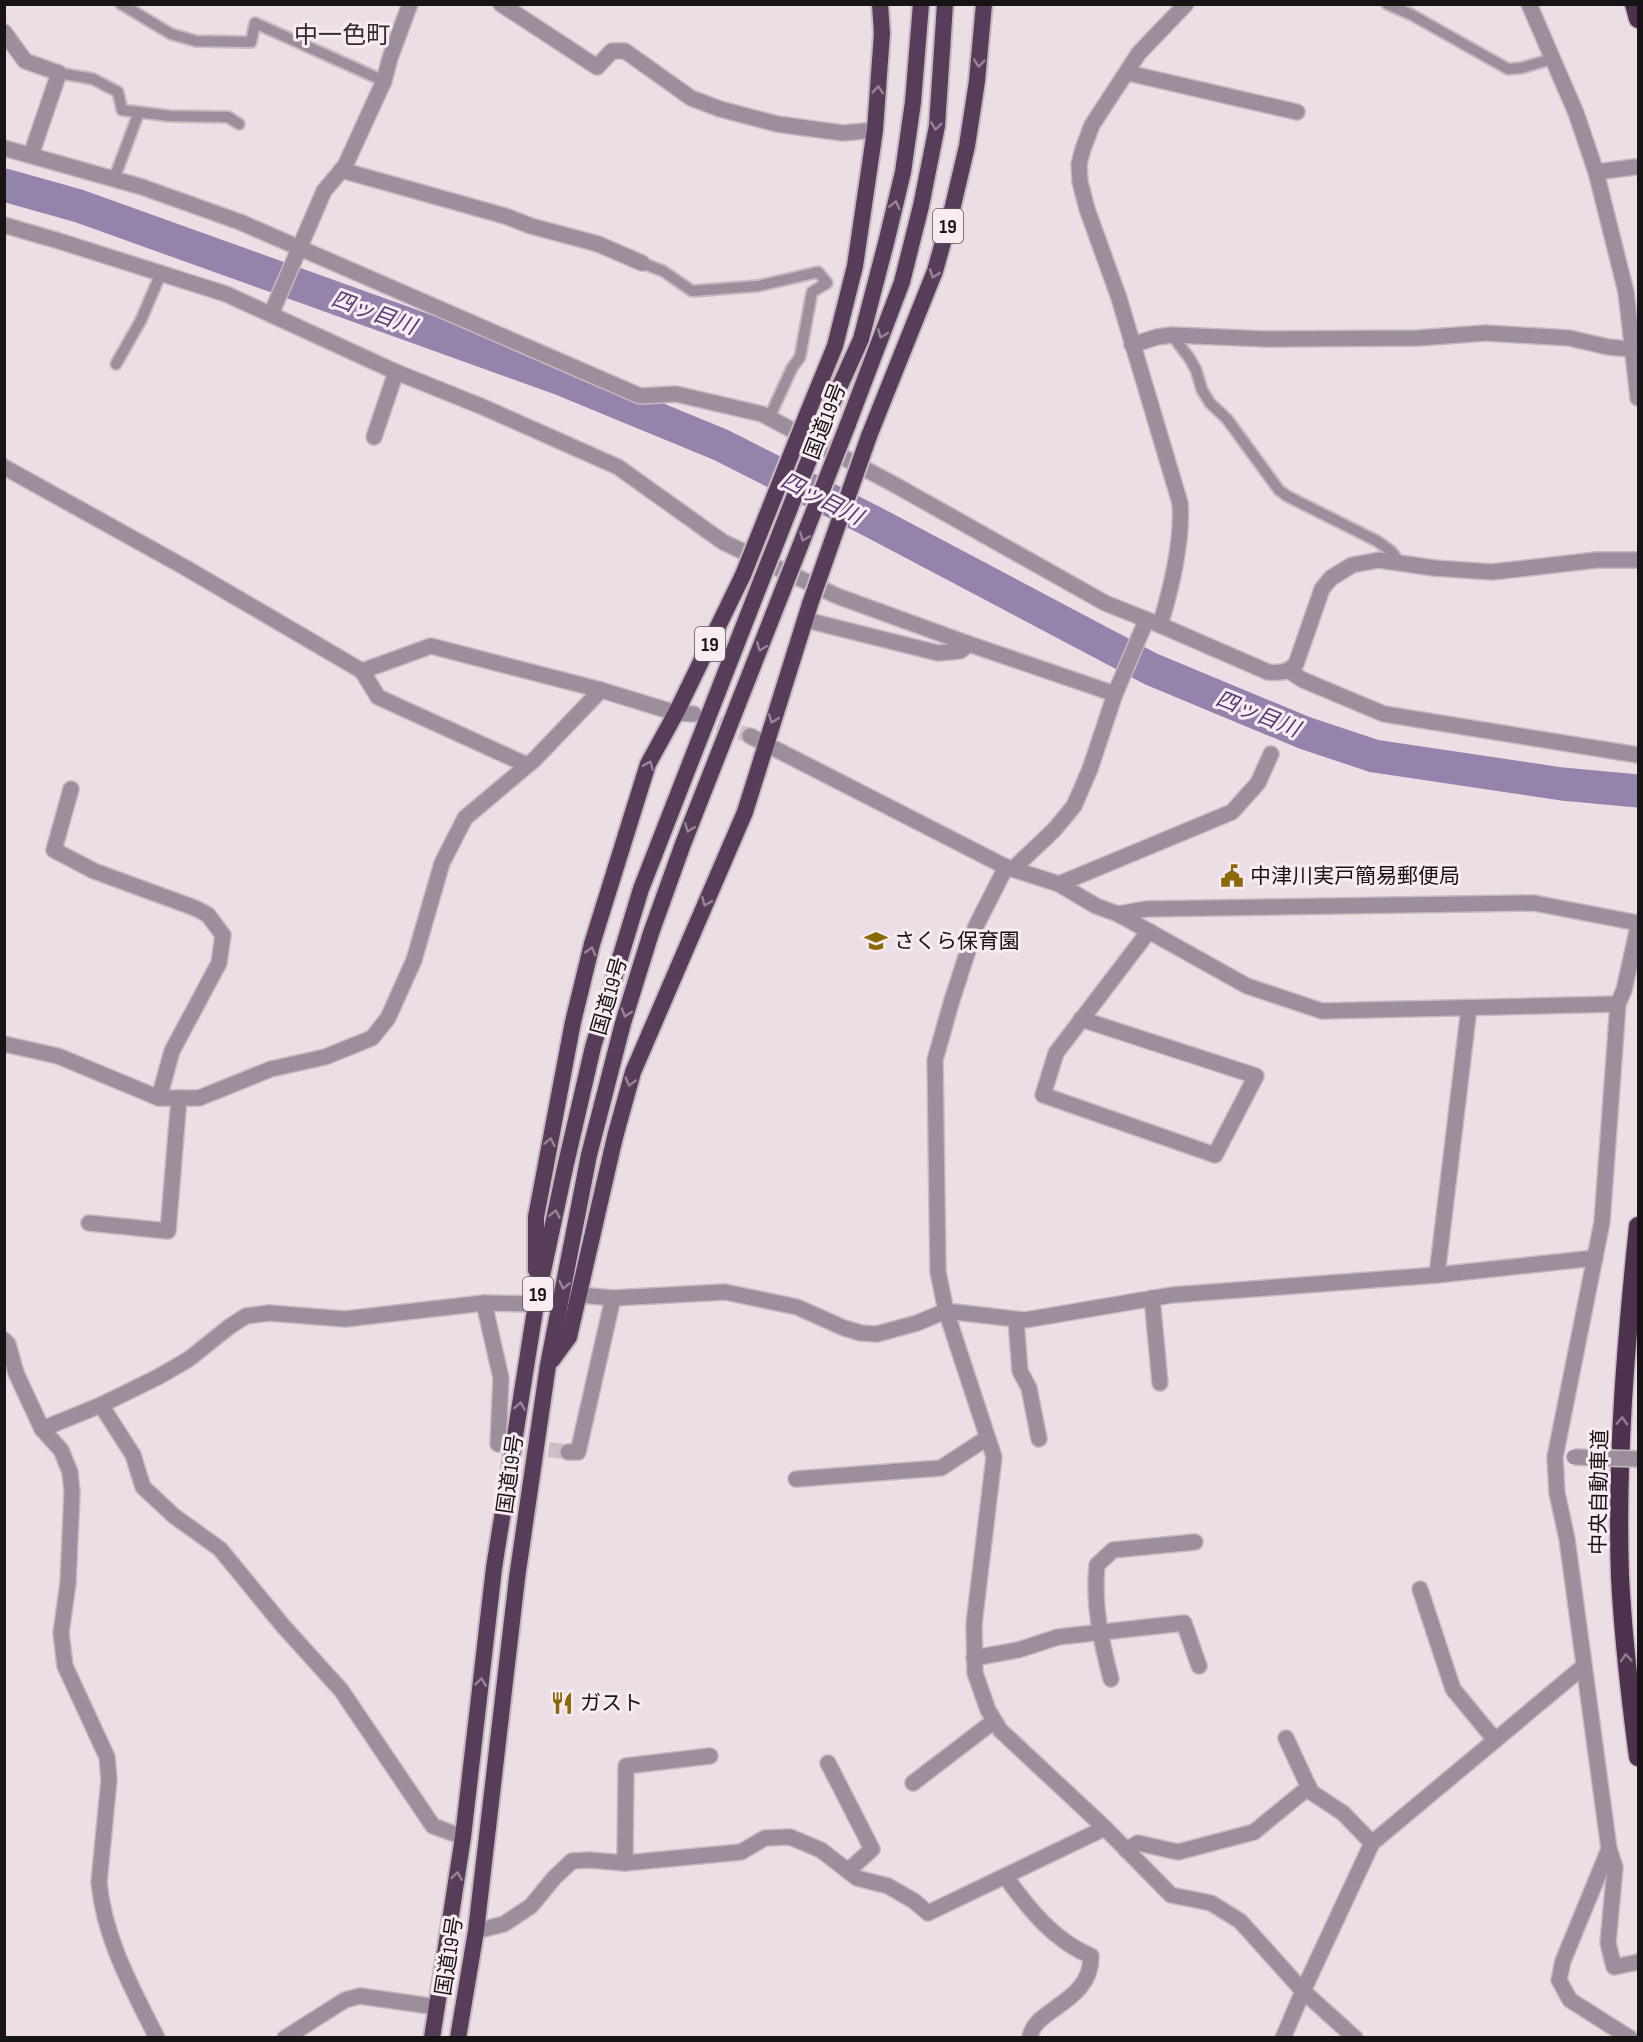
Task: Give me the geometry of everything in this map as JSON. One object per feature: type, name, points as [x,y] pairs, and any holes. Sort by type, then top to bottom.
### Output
[{"type":"highway","name":"19","points":[[536,1304],[536,1217],[573,1022],[592,944],[648,764],[676,713],[743,575],[835,346],[855,266],[875,130],[882,33],[880,4]]},
{"type":"highway","name":"国道19号","points":[[432,2037],[463,1838],[494,1568],[536,1304],[593,1047],[641,889],[825,419],[861,339],[903,172],[913,102],[921,4]]},
{"type":"highway","name":"国道19号","points":[[458,2037],[476,1931],[517,1578],[548,1365],[589,1155],[623,1023],[651,933],[683,844],[902,282],[921,206],[937,126],[945,4]]},
{"type":"highway","name":"19","points":[[548,1365],[569,1337],[615,1137],[633,1072],[745,812],[757,740],[808,612],[869,436],[935,271],[967,146],[977,81],[984,4]]},
{"type":"highway","points":[[1634,4],[1638,19]]},
{"type":"highway","name":"中央自動車道","points":[[1638,1226],[1624,1378],[1620,1472],[1620,1576],[1627,1674],[1638,1758]]},
{"type":"street","points":[[271,314],[324,191],[341,170],[384,81],[410,4]]},
{"type":"street","points":[[501,4],[597,67],[612,51],[625,51],[691,98],[720,109],[788,126],[843,133],[875,130]]},
{"type":"street","points":[[1186,4],[1139,53],[1128,73],[1092,124],[1079,164],[1080,182],[1087,209],[1119,298],[1176,485],[1181,520],[1168,599],[1153,623],[1139,636],[1116,690],[1090,769],[1074,806],[1054,831],[1010,868],[976,926],[935,1060],[938,1272],[946,1311],[994,1457],[974,1624],[975,1673],[988,1710],[1000,1730],[1105,1828],[1171,1895],[1211,1903],[1240,1921],[1303,1991],[1354,2037]]},
{"type":"street","points":[[1528,4],[1576,113],[1596,172],[1626,292],[1638,398]]},
{"type":"street","points":[[4,32],[26,61],[59,73],[31,154]]},
{"type":"street","points":[[1128,73],[1296,112]]},
{"type":"street","points":[[4,148],[114,179],[240,222],[640,396],[676,394],[762,414],[897,486],[1105,603],[1268,672],[1289,671],[1296,664],[1322,589],[1342,570],[1366,561],[1395,561],[1491,572],[1597,560],[1638,560]]},
{"type":"street","points":[[1596,172],[1635,167]]},
{"type":"street","points":[[341,170],[598,244],[642,263]]},
{"type":"street","points":[[4,225],[226,294],[396,372],[483,407],[618,467],[723,542],[837,596],[969,645],[1116,690]]},
{"type":"street","points":[[1132,345],[1172,335],[1266,339],[1418,338],[1486,333],[1569,338],[1608,347],[1631,349]]},
{"type":"street","points":[[374,437],[396,372]]},
{"type":"street","points":[[4,467],[186,568],[362,671],[378,697],[527,765]]},
{"type":"street","points":[[808,612],[938,653],[960,651],[969,645]]},
{"type":"street","points":[[362,671],[431,646],[602,690],[676,713],[694,714]]},
{"type":"street","points":[[1289,671],[1304,680],[1384,714],[1638,755]]},
{"type":"street","points":[[4,1044],[58,1056],[159,1098],[200,1098],[271,1070],[325,1057],[372,1038],[388,1018],[414,960],[442,863],[465,818],[527,765],[602,690]]},
{"type":"street","points":[[757,740],[1010,868],[1059,884],[1247,986],[1322,1011],[1618,1005]]},
{"type":"street","points":[[1059,884],[1232,812],[1258,783],[1271,754]]},
{"type":"street","points":[[71,789],[54,849],[94,871],[195,908],[208,915],[223,935],[219,963],[172,1051],[159,1098]]},
{"type":"street","points":[[1118,914],[1158,909],[1534,903],[1638,922]]},
{"type":"street","points":[[1638,927],[1624,990],[1618,1005],[1602,1222],[1555,1457],[1557,1493],[1567,1539],[1609,1849],[1615,1867],[1608,1943],[1614,1967],[1638,1962]]},
{"type":"street","points":[[1080,1019],[1256,1076],[1215,1155],[1042,1095],[1056,1053],[1080,1019],[1149,931]]},
{"type":"street","points":[[1437,1275],[1469,1008]]},
{"type":"street","points":[[89,1223],[168,1231],[179,1098]]},
{"type":"street","points":[[579,1295],[613,1298],[725,1292],[797,1307],[844,1328],[861,1333],[877,1334],[917,1323],[946,1311],[1016,1320],[1172,1294],[1437,1275],[1595,1258]]},
{"type":"street","points":[[568,1452],[578,1452],[613,1298]]},
{"type":"street","points":[[1152,1298],[1160,1383]]},
{"type":"street","points":[[484,1303],[501,1378],[498,1444]]},
{"type":"street","points":[[42,1429],[101,1406],[189,1359],[246,1316],[269,1313],[345,1319],[484,1303],[536,1304]]},
{"type":"street","points":[[1016,1320],[1020,1371],[1029,1388],[1039,1439]]},
{"type":"street","points":[[4,1341],[8,1344],[16,1373],[42,1429],[61,1450],[70,1472],[72,1492],[68,1584],[61,1633],[65,1666],[105,1748],[108,1763],[109,1780],[99,1882],[100,1898],[115,1947],[157,2037]]},
{"type":"street","points":[[101,1406],[132,1455],[143,1487],[174,1516],[220,1549],[284,1627],[341,1690],[433,1826],[463,1838]]},
{"type":"street","points":[[796,1479],[940,1468],[987,1438]]},
{"type":"street","points":[[1555,1457],[1638,1459]]},
{"type":"street","points":[[1111,1680],[1099,1632],[1094,1590],[1096,1565],[1113,1550],[1195,1542]]},
{"type":"street","points":[[1420,1588],[1453,1689],[1495,1740]]},
{"type":"street","points":[[974,1658],[1018,1650],[1058,1637],[1184,1623],[1199,1666]]},
{"type":"street","points":[[1283,2037],[1372,1843],[1584,1666]]},
{"type":"street","points":[[913,1783],[994,1721]]},
{"type":"street","points":[[1286,1738],[1311,1792],[1343,1813],[1372,1843]]},
{"type":"street","points":[[625,1863],[626,1766],[710,1756]]},
{"type":"street","points":[[828,1762],[872,1849],[848,1871]]},
{"type":"street","points":[[1126,1850],[1138,1843],[1178,1852],[1254,1832],[1309,1787]]},
{"type":"street","points":[[476,1931],[504,1924],[531,1906],[554,1878],[572,1861],[625,1863],[741,1852],[765,1838],[790,1837],[821,1850],[857,1878],[888,1886],[914,1901],[928,1913],[1105,1828]]},
{"type":"street","points":[[1609,1849],[1563,1961],[1559,1980],[1570,2000],[1630,2037]]},
{"type":"street","points":[[1005,1876],[1027,1906],[1055,1934],[1077,1950],[1092,1956],[1092,1966],[1076,1995],[1035,2023],[1030,2037]]},
{"type":"street","points":[[285,2037],[345,2000],[360,1996],[437,2007]]},
{"type":"lane","points":[[121,4],[171,34],[196,41],[251,42],[255,23],[384,81]]},
{"type":"lane","points":[[1388,4],[1508,69],[1521,68],[1552,59]]},
{"type":"lane","points":[[59,73],[93,79],[118,92],[122,110],[170,116],[228,117],[239,124]]},
{"type":"lane","points":[[114,179],[139,112]]},
{"type":"lane","points":[[642,263],[663,271],[692,291],[758,286],[818,272],[827,283],[812,292],[800,357],[792,368],[769,418]]},
{"type":"lane","points":[[116,364],[141,320],[161,273]]},
{"type":"lane","points":[[1172,335],[1193,364],[1202,390],[1210,403],[1227,419],[1279,490],[1377,541],[1391,551],[1395,561]]},
{"type":"waterway","name":"四ッ目川","points":[[4,185],[79,206],[561,379],[721,445],[875,523],[1151,669],[1305,733],[1374,756],[1562,784],[1638,791]]},
{"type":"tunnel","points":[[697,715],[750,736]]},
{"type":"tunnel","points":[[503,1444],[568,1452]]},
{"type":"place","name":"中津川実戸簡易郵便局","points":[[1232,876]]},
{"type":"place","name":"さくら保育園","points":[[876,941]]},
{"type":"place","name":"ガスト","points":[[562,1703]]},
{"type":"district","name":"中一色町","points":[[342,35]]}]
